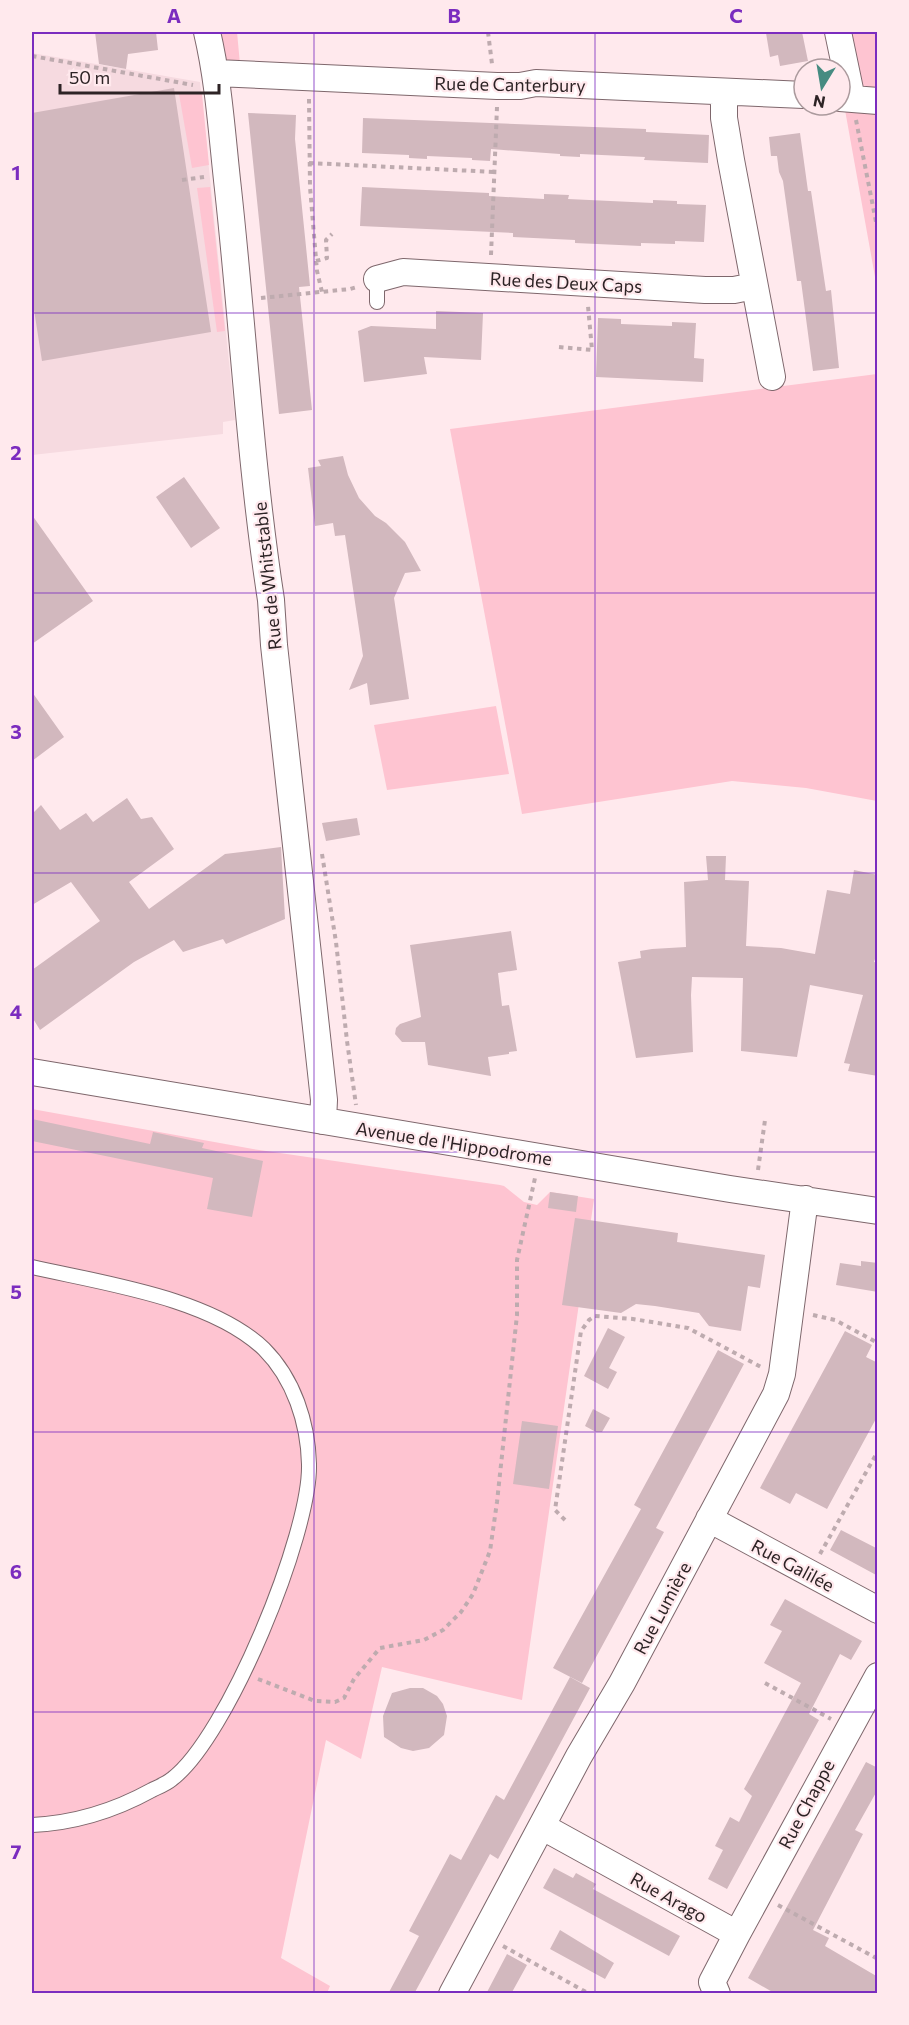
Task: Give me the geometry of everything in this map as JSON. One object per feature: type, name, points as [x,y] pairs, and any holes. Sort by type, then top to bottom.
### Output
[{"type":"street","name":"Rue de Whitstable","points":[[207,32],[217,81],[238,276],[240,323],[272,600],[275,656],[324,1100],[323,1121]]},
{"type":"street","points":[[838,32],[841,57]]},
{"type":"street","name":"Rue de Canterbury","points":[[217,81],[311,77],[497,86],[536,83],[792,95]]},
{"type":"street","points":[[724,92],[724,118],[772,377]]},
{"type":"street","points":[[852,99],[878,101]]},
{"type":"street","name":"Rue des Deux Caps","points":[[377,290],[403,272],[588,284],[734,290],[754,286]]},
{"type":"street","name":"Avenue de l'Hippodrome","points":[[32,1072],[730,1189],[878,1211]]},
{"type":"street","name":"Rue Lumière","points":[[452,1994],[579,1756],[622,1683],[776,1394],[782,1374],[805,1199]]},
{"type":"street","name":"Rue Galilée","points":[[709,1520],[878,1610]]},
{"type":"street","name":"Rue Chappe","points":[[736,1934],[878,1676]]},
{"type":"street","name":"Rue Arago","points":[[543,1827],[736,1934]]},
{"type":"street","points":[[717,1994],[712,1982],[736,1934]]},
{"type":"lane","points":[[32,1267],[140,1292],[195,1308],[238,1328],[264,1349],[284,1373],[298,1401],[306,1432],[309,1464],[308,1491],[294,1547],[274,1604],[242,1673],[200,1750],[172,1779],[135,1799],[90,1817],[32,1825]]},
{"type":"path","points":[[488,32],[497,86],[489,278]]},
{"type":"path","points":[[32,56],[217,81]]},
{"type":"path","points":[[311,77],[308,110],[309,163],[316,271],[322,292]]},
{"type":"path","points":[[850,117],[878,232]]},
{"type":"path","points":[[309,163],[495,172]]},
{"type":"path","points":[[316,261],[327,258],[326,240],[332,234]]},
{"type":"path","points":[[559,347],[592,350],[588,284]]},
{"type":"path","points":[[260,298],[350,289],[377,290]]},
{"type":"path","points":[[761,1146],[765,1120]]},
{"type":"path","points":[[242,1673],[315,1701],[335,1702],[344,1698],[354,1679],[380,1648],[424,1640],[443,1630],[473,1594],[490,1551],[517,1315],[517,1260],[540,1157]]},
{"type":"path","points":[[789,1317],[804,1312],[835,1320],[878,1343]]},
{"type":"path","points":[[565,1520],[555,1510],[581,1331],[589,1320],[595,1316],[633,1319],[688,1328],[766,1369],[782,1374]]},
{"type":"path","points":[[809,1573],[878,1451]]},
{"type":"path","points":[[765,1683],[848,1728]]},
{"type":"path","points":[[758,1894],[878,1959]]},
{"type":"path","points":[[482,1935],[586,1992]]},
{"type":"shaded area","points":[[207,32],[237,32],[241,75],[216,73]]},
{"type":"shaded area","points":[[831,32],[877,32],[877,288],[846,117],[852,117],[852,57],[835,57]]},
{"type":"shaded area","points":[[32,53],[200,82],[235,420],[223,422],[223,434],[32,455]]},
{"type":"shaded area","points":[[179,94],[202,94],[209,165],[192,168]]},
{"type":"shaded area","points":[[210,187],[225,331],[217,332],[197,188]]},
{"type":"shaded area","points":[[877,374],[877,801],[806,788],[732,781],[522,814],[450,429]]},
{"type":"shaded area","points":[[496,706],[509,774],[387,790],[374,725]]},
{"type":"shaded area","points":[[32,1109],[253,1149],[500,1185],[524,1202],[537,1205],[550,1192],[594,1199],[522,1700],[382,1667],[361,1759],[326,1740],[281,1958],[330,1986],[327,1993],[32,1993]]},
{"type":"building","points":[[95,32],[156,32],[158,50],[128,54],[126,69],[99,64]]},
{"type":"building","points":[[802,32],[807,57],[792,57],[792,64],[780,66],[778,55],[770,57],[766,33]]},
{"type":"building","points":[[174,88],[211,332],[42,361],[32,297],[32,113]]},
{"type":"building","points":[[248,113],[296,115],[295,139],[310,286],[299,287],[312,410],[279,414]]},
{"type":"building","points":[[363,118],[646,129],[646,132],[709,135],[708,163],[644,160],[645,157],[580,154],[580,157],[560,156],[560,154],[491,149],[490,161],[427,156],[427,159],[409,158],[409,155],[362,153]]},
{"type":"building","points":[[800,133],[826,291],[831,290],[839,368],[813,371],[801,281],[797,281],[783,181],[777,156],[771,156],[769,137]]},
{"type":"building","points":[[362,187],[489,193],[489,196],[544,199],[544,194],[569,195],[568,199],[653,203],[653,200],[677,201],[677,204],[706,205],[704,242],[641,243],[641,246],[575,243],[575,240],[513,237],[513,233],[360,226]]},
{"type":"building","points":[[436,311],[483,313],[481,360],[424,357],[427,374],[364,382],[358,331],[371,326],[436,329]]},
{"type":"building","points":[[598,318],[621,319],[621,324],[672,326],[672,322],[696,323],[694,358],[704,359],[703,382],[596,377]]},
{"type":"building","points":[[343,456],[348,475],[359,498],[375,516],[386,523],[405,542],[421,571],[405,573],[394,598],[409,699],[370,705],[367,683],[349,690],[363,656],[345,535],[335,536],[333,523],[315,526],[308,468],[321,466],[318,460]]},
{"type":"building","points":[[184,477],[220,528],[191,548],[156,497]]},
{"type":"building","points":[[32,515],[93,601],[32,644]]},
{"type":"building","points":[[32,692],[64,737],[32,761]]},
{"type":"building","points":[[127,798],[141,819],[152,817],[174,849],[129,882],[149,909],[225,854],[281,847],[285,919],[226,944],[223,939],[183,952],[174,940],[134,962],[40,1030],[32,1017],[32,970],[100,921],[71,882],[32,905],[32,814],[41,805],[60,830],[86,813],[93,822]]},
{"type":"building","points":[[357,818],[360,835],[326,841],[322,823]]},
{"type":"building","points":[[706,856],[726,856],[725,880],[749,881],[746,946],[781,948],[815,954],[827,890],[850,894],[854,870],[878,875],[878,950],[874,962],[878,963],[878,1076],[848,1071],[850,1064],[844,1063],[863,995],[810,985],[797,1057],[741,1051],[743,978],[692,977],[693,1052],[636,1058],[618,962],[641,958],[640,951],[686,947],[684,882],[708,880]]},
{"type":"building","points":[[511,931],[517,970],[498,973],[502,1006],[509,1005],[517,1051],[488,1057],[491,1076],[428,1065],[425,1042],[402,1042],[395,1034],[400,1024],[421,1017],[410,945]]},
{"type":"building","points":[[32,1119],[150,1144],[153,1132],[204,1143],[202,1148],[263,1161],[252,1217],[207,1209],[213,1178],[32,1141]]},
{"type":"building","points":[[550,1192],[578,1196],[576,1212],[548,1208]]},
{"type":"building","points":[[575,1218],[678,1233],[677,1242],[765,1255],[760,1288],[748,1286],[741,1331],[709,1326],[699,1313],[655,1306],[636,1304],[621,1313],[562,1305]]},
{"type":"building","points":[[861,1261],[878,1263],[878,1292],[836,1285],[840,1263],[861,1266]]},
{"type":"building","points":[[608,1328],[625,1337],[609,1368],[617,1372],[608,1389],[584,1376]]},
{"type":"building","points":[[845,1331],[872,1345],[866,1357],[878,1363],[878,1415],[827,1509],[796,1493],[790,1504],[760,1488]]},
{"type":"building","points":[[718,1350],[744,1364],[656,1528],[664,1532],[582,1683],[553,1668],[641,1509],[634,1505]]},
{"type":"building","points":[[593,1409],[610,1418],[602,1432],[596,1432],[585,1426]]},
{"type":"building","points":[[522,1421],[558,1426],[549,1489],[513,1484]]},
{"type":"building","points":[[841,1530],[878,1549],[878,1576],[830,1550]]},
{"type":"building","points":[[785,1599],[862,1641],[851,1660],[840,1654],[809,1714],[819,1720],[727,1889],[708,1879],[723,1850],[715,1846],[730,1817],[739,1822],[752,1796],[744,1789],[801,1683],[764,1663],[782,1631],[770,1625]]},
{"type":"building","points":[[570,1677],[590,1688],[498,1859],[490,1854],[414,1994],[388,1994],[419,1936],[409,1931],[450,1854],[461,1860],[496,1795],[504,1800]]},
{"type":"building","points":[[410,1688],[423,1688],[437,1696],[447,1716],[444,1735],[429,1748],[413,1751],[401,1748],[384,1737],[383,1716],[392,1693]]},
{"type":"building","points":[[866,1762],[878,1768],[878,1789],[855,1830],[863,1834],[813,1930],[829,1938],[825,1946],[878,1977],[878,1994],[776,1994],[748,1978]]},
{"type":"building","points":[[554,1868],[573,1878],[576,1873],[596,1884],[593,1889],[680,1936],[669,1956],[543,1888]]},
{"type":"building","points":[[560,1930],[614,1963],[605,1979],[550,1949]]},
{"type":"building","points":[[507,1954],[527,1965],[511,1994],[486,1994]]}]
